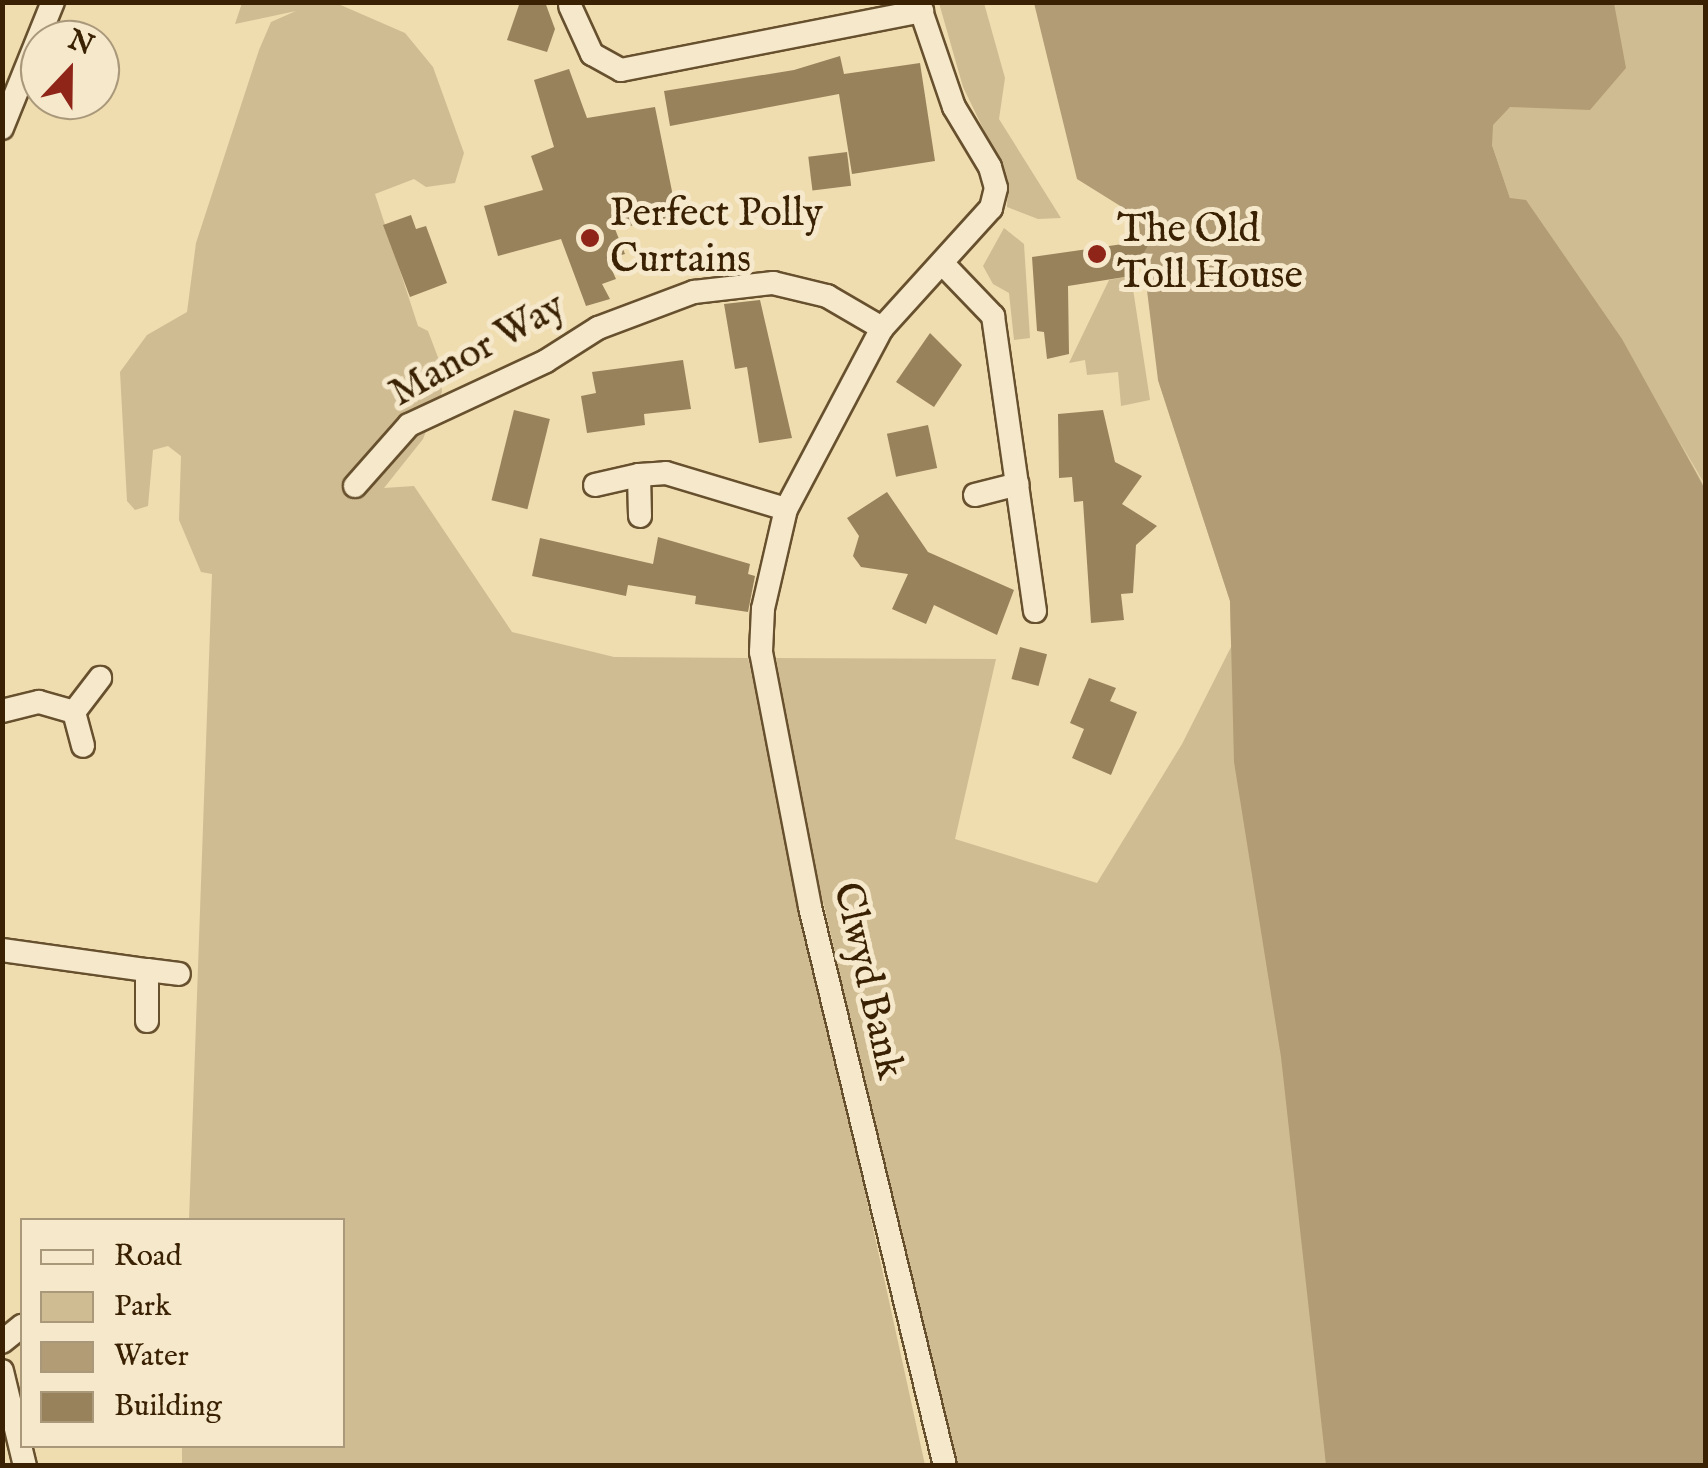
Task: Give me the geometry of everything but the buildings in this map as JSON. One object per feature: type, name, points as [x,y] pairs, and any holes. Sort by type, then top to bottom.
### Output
[{"type":"street","points":[[2,128],[53,2]]},
{"type":"street","points":[[570,6],[592,54],[621,70],[920,7]]},
{"type":"street","name":"Clwyd Bank","points":[[920,7],[954,106],[996,188],[991,208],[882,328],[786,510],[763,609],[768,713],[945,1466]]},
{"type":"street","points":[[942,263],[992,316],[1035,611]]},
{"type":"street","name":"Manor Way","points":[[355,486],[409,425],[546,361],[598,328],[694,292],[773,283],[827,296],[882,328]]},
{"type":"street","points":[[639,476],[640,516]]},
{"type":"street","points":[[595,485],[639,476],[700,478],[786,510]]},
{"type":"street","points":[[975,495],[1018,484]]},
{"type":"street","points":[[74,712],[100,678]]},
{"type":"street","points":[[2,711],[39,702],[74,712]]},
{"type":"street","points":[[74,712],[83,746]]},
{"type":"street","points":[[2,950],[179,974]]},
{"type":"street","points":[[147,970],[148,1021]]},
{"type":"street","points":[[2,1371],[20,1445]]},
{"type":"green space","points":[[242,3],[336,3],[405,33],[433,67],[464,153],[455,183],[426,187],[414,179],[375,194],[418,326],[428,331],[439,360],[442,392],[423,439],[384,488],[414,486],[512,632],[614,657],[748,658],[925,1465],[182,1465],[182,1448],[345,1448],[345,1218],[189,1218],[212,574],[201,572],[179,520],[181,456],[168,446],[153,450],[148,506],[135,510],[127,501],[120,372],[147,335],[187,312],[196,243],[259,50],[271,22],[296,11],[235,24]]},
{"type":"green space","points":[[939,3],[984,3],[1005,78],[999,119],[1061,218],[1038,219],[1007,207],[1008,180],[963,87]]},
{"type":"green space","points":[[1366,3],[1705,3],[1705,485],[1677,437],[1706,489],[1510,198],[1492,145]]},
{"type":"green space","points":[[1004,228],[1024,244],[1030,338],[1014,340],[1009,293],[993,284],[983,266]]},
{"type":"green space","points":[[1131,276],[1150,400],[1121,406],[1118,372],[1087,375],[1085,360],[1069,363],[1109,280]]},
{"type":"green space","points":[[1192,337],[1397,1465],[953,1465],[802,810],[776,658],[996,659],[955,839],[1097,883],[1182,744],[1231,647],[1230,601],[1158,380]]},
{"type":"water","points":[[1034,3],[1614,3],[1626,68],[1590,110],[1510,107],[1493,125],[1492,145],[1510,198],[1526,200],[1622,339],[1705,489],[1705,1465],[1326,1465],[1281,1057],[1234,762],[1230,601],[1158,380],[1138,217],[1077,179]]},
{"type":"place","name":"Perfect Polly Curtains","points":[[590,238]]},
{"type":"place","name":"The Old Toll House","points":[[1097,254]]}]
